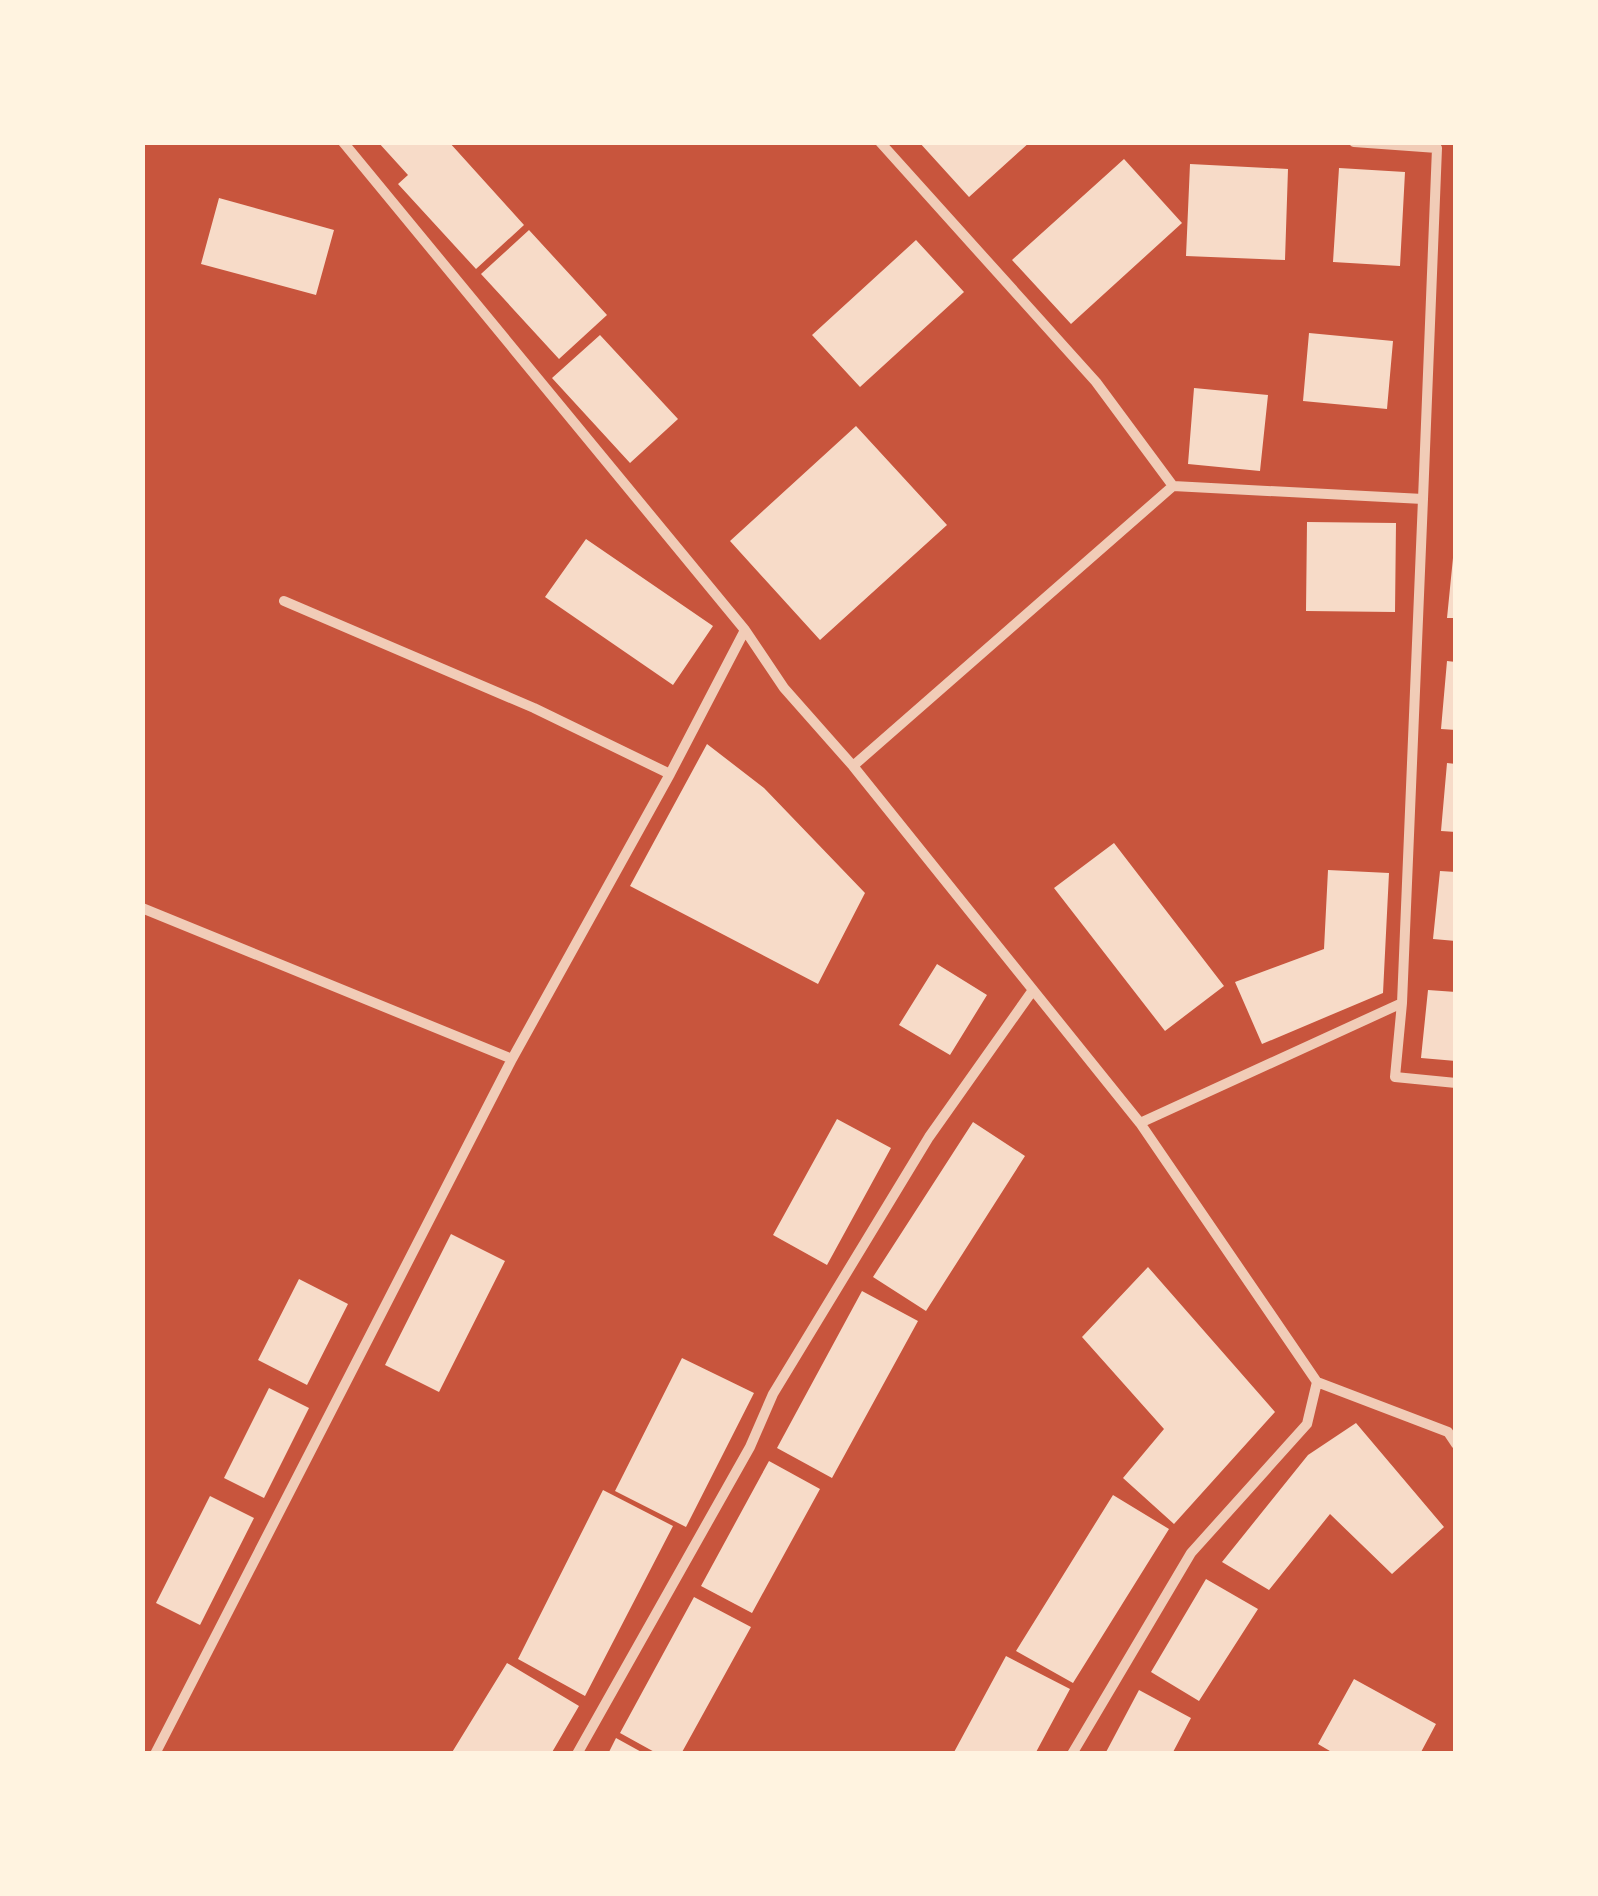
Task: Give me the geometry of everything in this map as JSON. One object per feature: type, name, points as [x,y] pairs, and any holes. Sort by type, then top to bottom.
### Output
[{"type":"street","points":[[343,142],[744,630],[784,688],[852,766],[1140,1123],[1318,1382],[1448,1432],[1456,1444]]},
{"type":"street","points":[[880,142],[1096,382],[1173,486]]},
{"type":"street","points":[[1354,142],[1437,145],[1402,1003],[1395,1077],[1456,1083]]},
{"type":"street","points":[[852,766],[1173,486],[1423,499]]},
{"type":"street","points":[[284,600],[534,708],[670,774]]},
{"type":"street","points":[[155,1754],[512,1059],[670,774],[744,630]]},
{"type":"street","points":[[142,908],[512,1059]]},
{"type":"street","points":[[577,1754],[750,1447],[773,1394],[929,1136],[1033,990]]},
{"type":"street","points":[[1140,1123],[1402,1003]]},
{"type":"street","points":[[1072,1754],[1191,1553],[1307,1424],[1318,1382]]},
{"type":"building","points":[[378,142],[449,142],[524,225],[476,269],[398,184],[408,175]]},
{"type":"building","points":[[919,142],[1030,142],[969,197]]},
{"type":"building","points":[[1124,159],[1182,223],[1071,324],[1012,260]]},
{"type":"building","points":[[1190,164],[1288,169],[1285,260],[1186,256]]},
{"type":"building","points":[[1339,168],[1405,172],[1400,266],[1333,262]]},
{"type":"building","points":[[219,198],[334,230],[316,295],[201,264]]},
{"type":"building","points":[[529,230],[607,315],[559,359],[481,274]]},
{"type":"building","points":[[916,240],[964,292],[860,387],[812,335]]},
{"type":"building","points":[[1309,333],[1393,341],[1387,409],[1303,401]]},
{"type":"building","points":[[600,335],[678,419],[630,463],[552,378]]},
{"type":"building","points":[[1194,388],[1268,395],[1260,471],[1188,464]]},
{"type":"building","points":[[856,426],[947,525],[820,640],[730,541]]},
{"type":"building","points":[[1307,522],[1396,523],[1395,612],[1306,611]]},
{"type":"building","points":[[586,539],[713,626],[673,685],[545,597]]},
{"type":"building","points":[[1453,558],[1456,618],[1447,618]]},
{"type":"building","points":[[1447,661],[1456,662],[1456,730],[1441,729]]},
{"type":"building","points":[[707,744],[764,788],[865,893],[818,984],[630,886]]},
{"type":"building","points":[[1447,763],[1456,764],[1456,832],[1441,831]]},
{"type":"building","points":[[1114,843],[1224,986],[1165,1031],[1054,888]]},
{"type":"building","points":[[1328,870],[1389,873],[1383,993],[1262,1044],[1235,982],[1324,949]]},
{"type":"building","points":[[1440,871],[1456,872],[1456,941],[1433,939]]},
{"type":"building","points":[[937,964],[987,995],[950,1055],[899,1025]]},
{"type":"building","points":[[1428,990],[1456,992],[1456,1061],[1421,1058]]},
{"type":"building","points":[[837,1119],[891,1148],[827,1265],[773,1235]]},
{"type":"building","points":[[973,1122],[1025,1156],[926,1311],[873,1277]]},
{"type":"building","points":[[451,1234],[505,1261],[439,1392],[385,1365]]},
{"type":"building","points":[[1148,1267],[1275,1412],[1174,1524],[1123,1478],[1164,1429],[1082,1337]]},
{"type":"building","points":[[299,1279],[348,1304],[307,1385],[258,1360]]},
{"type":"building","points":[[862,1291],[918,1321],[832,1478],[777,1448]]},
{"type":"building","points":[[682,1358],[754,1393],[686,1527],[615,1491]]},
{"type":"building","points":[[269,1388],[309,1408],[264,1498],[224,1478]]},
{"type":"building","points":[[1356,1423],[1444,1527],[1392,1574],[1330,1514],[1269,1590],[1222,1562],[1308,1455]]},
{"type":"building","points":[[769,1461],[820,1489],[752,1613],[701,1586]]},
{"type":"building","points":[[603,1490],[673,1526],[585,1696],[518,1659]]},
{"type":"building","points":[[1113,1495],[1169,1529],[1073,1683],[1016,1651]]},
{"type":"building","points":[[210,1496],[254,1518],[200,1625],[156,1603]]},
{"type":"building","points":[[1206,1579],[1258,1609],[1199,1701],[1151,1672]]},
{"type":"building","points":[[694,1597],[751,1627],[681,1754],[658,1754],[620,1733]]},
{"type":"building","points":[[1006,1656],[1070,1689],[1035,1754],[953,1754]]},
{"type":"building","points":[[507,1663],[579,1706],[551,1754],[451,1754]]},
{"type":"building","points":[[1354,1679],[1436,1724],[1420,1754],[1335,1754],[1318,1744]]},
{"type":"building","points":[[1139,1690],[1191,1718],[1172,1754],[1105,1754]]},
{"type":"building","points":[[616,1738],[645,1754],[608,1754]]}]
